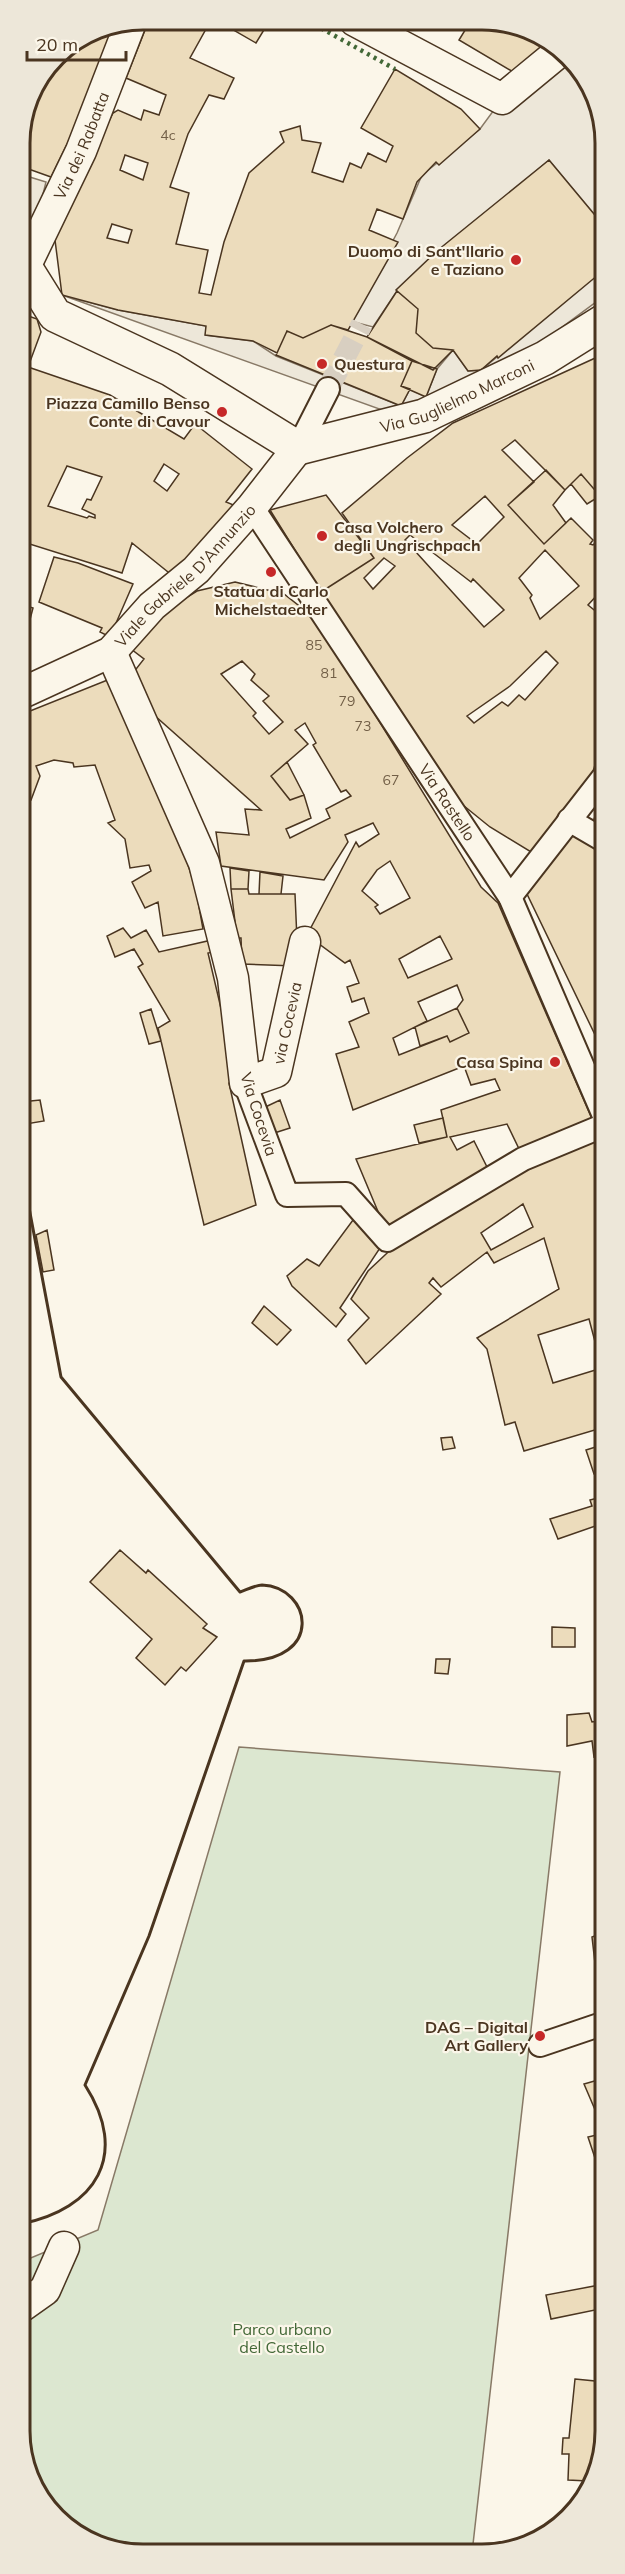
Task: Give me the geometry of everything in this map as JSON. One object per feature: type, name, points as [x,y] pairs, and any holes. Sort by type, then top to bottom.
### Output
[{"type":"main road","points":[[30,279],[55,315],[170,369],[298,448]]},
{"type":"main road","name":"Via Guglielmo Marconi","points":[[298,448],[424,416],[545,358],[595,327]]},
{"type":"street","points":[[372,30],[502,99],[554,56]]},
{"type":"street","name":"Via dei Rabatta","points":[[30,251],[81,151],[127,31]]},
{"type":"street","points":[[298,448],[328,389]]},
{"type":"street","name":"Viale Gabriele D'Annunzio","points":[[30,689],[111,652],[152,606],[196,570],[252,507],[298,448]]},
{"type":"street","name":"Via Rastello","points":[[252,507],[510,897],[595,1095]]},
{"type":"street","name":"Via Cocevia","points":[[111,652],[204,863],[233,978],[245,1083],[287,1195],[346,1194],[387,1240],[523,1159],[595,1129]]},
{"type":"street","points":[[510,897],[595,788]]},
{"type":"street","points":[[569,820],[595,835]]},
{"type":"street","name":"via Cocevia","points":[[245,1083],[276,1072],[305,942]]},
{"type":"street","points":[[540,2045],[595,2026]]},
{"type":"street","points":[[30,2301],[45,2290],[64,2247]]},
{"type":"green space","name":"Parco urbano del Castello","points":[[239,1747],[560,1772],[473,2544],[136,2544],[107,2538],[74,2521],[53,2500],[45,2488],[32,2453],[30,2258],[98,2230]]},
{"type":"shaded area","points":[[554,56],[567,68],[586,100],[594,128],[595,215],[549,160],[397,291],[373,327],[350,321],[397,233],[422,175],[480,129],[502,99]]},
{"type":"shaded area","points":[[30,177],[46,182],[30,247]]},
{"type":"shaded area","points":[[595,276],[595,303],[507,368],[396,415],[62,295],[118,310],[206,326],[206,335],[253,341],[276,356],[401,406],[410,389],[426,397],[437,369],[453,350],[468,371],[481,370]]},
{"type":"building","points":[[145,30],[205,30],[190,58],[234,78],[224,99],[209,95],[188,134],[170,187],[189,193],[176,244],[208,250],[199,293],[211,295],[224,242],[249,173],[284,142],[280,132],[300,126],[302,140],[321,143],[312,172],[343,182],[350,163],[361,168],[368,153],[386,162],[393,146],[361,128],[395,69],[461,109],[480,129],[439,165],[436,162],[417,182],[403,219],[377,209],[369,230],[398,242],[348,330],[331,325],[303,338],[287,331],[277,353],[253,341],[205,335],[206,326],[118,310],[62,295],[55,240],[69,201],[113,113],[118,110],[141,120],[144,110],[159,115],[166,95],[126,78]],"holes":[[[125,155],[148,163],[143,180],[120,170]],[[112,224],[132,230],[128,243],[107,238]]]},
{"type":"building","points":[[233,30],[264,30],[256,43]]},
{"type":"building","points":[[465,30],[489,30],[511,34],[545,49],[515,73],[459,40]]},
{"type":"building","points":[[116,33],[77,124],[51,177],[30,170],[32,121],[42,93],[53,74],[74,53],[86,45]]},
{"type":"building","name":"Duomo di Sant'Ilario e Taziano","points":[[549,160],[595,215],[595,277],[481,370],[468,371],[453,350],[433,348],[416,333],[418,309],[396,290],[438,250]]},
{"type":"building","points":[[397,291],[418,309],[416,333],[433,348],[453,350],[433,370],[367,337]]},
{"type":"building","points":[[30,317],[37,319],[41,332],[30,362]]},
{"type":"building","points":[[331,325],[367,337],[412,361],[401,386],[410,389],[401,406],[276,355],[287,331],[303,338]]},
{"type":"building","points":[[595,358],[595,490],[581,474],[565,490],[515,440],[502,450],[534,482],[508,505],[544,544],[571,518],[593,540],[590,544],[595,543],[595,597],[588,605],[595,611],[595,765],[593,772],[536,855],[490,827],[453,797],[321,592],[374,558],[342,513],[453,423]],"holes":[[[485,496],[504,517],[477,544],[452,525]],[[410,535],[471,582],[473,579],[504,610],[484,627],[405,540]],[[545,550],[579,586],[540,619],[530,598],[532,595],[519,578]],[[384,558],[395,566],[373,589],[364,578]],[[546,651],[558,663],[525,700],[519,695],[508,706],[502,702],[474,723],[467,716],[510,686]]]},
{"type":"building","points":[[412,361],[437,369],[426,397],[401,386]]},
{"type":"building","points":[[30,368],[110,395],[184,439],[195,424],[252,469],[226,502],[236,506],[173,576],[132,543],[122,573],[30,544]],"holes":[[[164,464],[179,474],[167,491],[154,481]],[[67,466],[102,477],[91,500],[87,499],[82,509],[95,515],[95,518],[89,516],[87,518],[48,506]]]},
{"type":"building","points":[[546,470],[565,490],[553,505],[566,523],[544,544],[508,505]]},
{"type":"building","points":[[581,474],[595,490],[595,499],[587,504],[571,484]]},
{"type":"building","name":"Casa Volchero degli Ungrischpach","points":[[326,495],[374,558],[321,592],[270,510]]},
{"type":"building","points":[[54,557],[78,563],[133,584],[110,637],[100,632],[102,628],[39,602]]},
{"type":"building","points":[[235,582],[284,594],[317,620],[481,887],[498,903],[593,1121],[522,1155],[507,1124],[450,1137],[457,1150],[474,1141],[491,1175],[387,1233],[356,1159],[447,1137],[441,1110],[500,1090],[495,1079],[471,1085],[464,1066],[353,1110],[336,1054],[359,1047],[349,1022],[369,1013],[364,998],[352,1002],[347,987],[359,983],[350,960],[345,963],[307,935],[356,842],[359,847],[379,834],[373,823],[345,835],[348,842],[324,880],[221,866],[216,832],[249,835],[245,809],[261,810],[145,707],[129,678],[144,659],[127,646],[150,620],[197,591]],"holes":[[[242,661],[255,674],[251,680],[269,696],[263,701],[283,722],[269,734],[253,716],[256,713],[221,674]],[[305,723],[316,743],[313,745],[341,792],[346,790],[351,796],[326,809],[330,818],[290,838],[286,829],[311,818],[304,795],[290,800],[271,776],[308,744],[295,730]],[[390,861],[410,898],[380,914],[375,907],[378,905],[362,891],[377,870]],[[440,936],[452,959],[408,978],[399,959]],[[457,985],[463,1000],[457,1008],[469,1033],[450,1042],[447,1036],[399,1055],[393,1038],[427,1021],[418,1002]]]},
{"type":"building","points":[[115,677],[184,852],[196,890],[203,929],[163,936],[158,902],[145,908],[132,882],[151,871],[149,865],[130,868],[125,839],[108,823],[115,820],[95,765],[74,767],[73,763],[54,760],[36,766],[40,776],[30,800],[30,711]]},
{"type":"building","points":[[287,762],[304,795],[290,800],[271,776]]},
{"type":"building","points":[[572,832],[595,844],[595,1035],[527,894]]},
{"type":"building","points":[[230,868],[249,871],[248,889],[231,889]]},
{"type":"building","points":[[260,872],[283,876],[281,894],[259,894]]},
{"type":"building","points":[[231,889],[248,889],[249,894],[295,894],[297,940],[295,966],[242,964],[241,938],[237,938]]},
{"type":"building","points":[[123,928],[131,938],[146,930],[159,952],[212,940],[214,952],[208,953],[238,1081],[229,1083],[256,1205],[204,1225],[158,1028],[170,1021],[138,967],[143,964],[134,949],[115,957],[107,936]]},
{"type":"building","points":[[457,1008],[469,1033],[450,1042],[447,1036],[420,1046],[415,1027]]},
{"type":"building","points":[[151,1009],[161,1041],[149,1044],[140,1013]]},
{"type":"building","points":[[40,1100],[44,1121],[30,1123],[30,1101]]},
{"type":"building","points":[[280,1100],[290,1128],[268,1135],[259,1110]]},
{"type":"building","points":[[443,1118],[447,1137],[419,1143],[414,1125]]},
{"type":"building","points":[[595,1133],[595,1342],[589,1319],[538,1335],[553,1383],[595,1370],[595,1430],[524,1451],[515,1422],[505,1425],[487,1349],[477,1338],[559,1289],[544,1238],[494,1263],[487,1252],[441,1287],[433,1278],[429,1283],[441,1294],[366,1364],[348,1340],[369,1318],[351,1299],[368,1271],[402,1239],[520,1164]],"holes":[[[523,1204],[533,1227],[491,1250],[481,1233]]]},
{"type":"building","points":[[353,1220],[384,1242],[340,1308],[346,1314],[336,1327],[292,1286],[287,1276],[307,1259],[319,1266]]},
{"type":"building","points":[[47,1230],[54,1270],[43,1272],[36,1235]]},
{"type":"building","points":[[264,1306],[291,1330],[277,1345],[252,1323]]},
{"type":"building","points":[[452,1437],[455,1448],[443,1450],[441,1438]]},
{"type":"building","points":[[595,1447],[595,1474],[594,1474],[586,1450]]},
{"type":"building","points":[[595,1499],[595,1526],[558,1539],[550,1519],[592,1506],[590,1500]]},
{"type":"building","points":[[120,1550],[146,1573],[148,1570],[207,1624],[203,1628],[217,1637],[186,1671],[181,1667],[165,1685],[136,1658],[152,1639],[90,1582]]},
{"type":"building","points":[[552,1627],[575,1628],[575,1647],[552,1647]]},
{"type":"building","points":[[436,1659],[450,1659],[448,1674],[435,1673]]},
{"type":"building","points":[[589,1713],[592,1722],[595,1722],[595,1757],[592,1741],[567,1746],[567,1715]]},
{"type":"building","points":[[595,1936],[595,1963],[592,1937]]},
{"type":"building","points":[[595,2081],[595,2110],[584,2084]]},
{"type":"building","points":[[595,2135],[595,2158],[588,2137]]},
{"type":"building","points":[[595,2286],[595,2310],[551,2319],[546,2295]]},
{"type":"building","points":[[575,2379],[595,2381],[595,2438],[593,2453],[583,2481],[568,2480],[569,2454],[562,2454],[563,2438],[569,2438]]},
{"type":"tunnel","points":[[328,389],[362,324]]},
{"type":"hedge","points":[[324,30],[395,69]]},
{"type":"wall","points":[[30,1213],[61,1377],[240,1592],[262,1585],[279,1589],[292,1598],[300,1610],[302,1624],[298,1638],[288,1650],[270,1658],[244,1661],[149,1936],[85,2085],[98,2110],[105,2134],[104,2156],[98,2175],[86,2192],[69,2206],[47,2217],[30,2222]]},
{"type":"place","name":"Duomo di Sant'Ilario e Taziano","points":[[516,260]]},
{"type":"place","name":"Questura","points":[[322,364]]},
{"type":"place","name":"Piazza Camillo Benso Conte di Cavour","points":[[222,412]]},
{"type":"place","name":"Casa Volchero degli Ungrischpach","points":[[322,536]]},
{"type":"place","name":"Statua di Carlo Michelstaedter","points":[[271,572]]},
{"type":"place","name":"Casa Spina","points":[[555,1062]]},
{"type":"place","name":"DAG – Digital Art Gallery","points":[[540,2036]]}]
